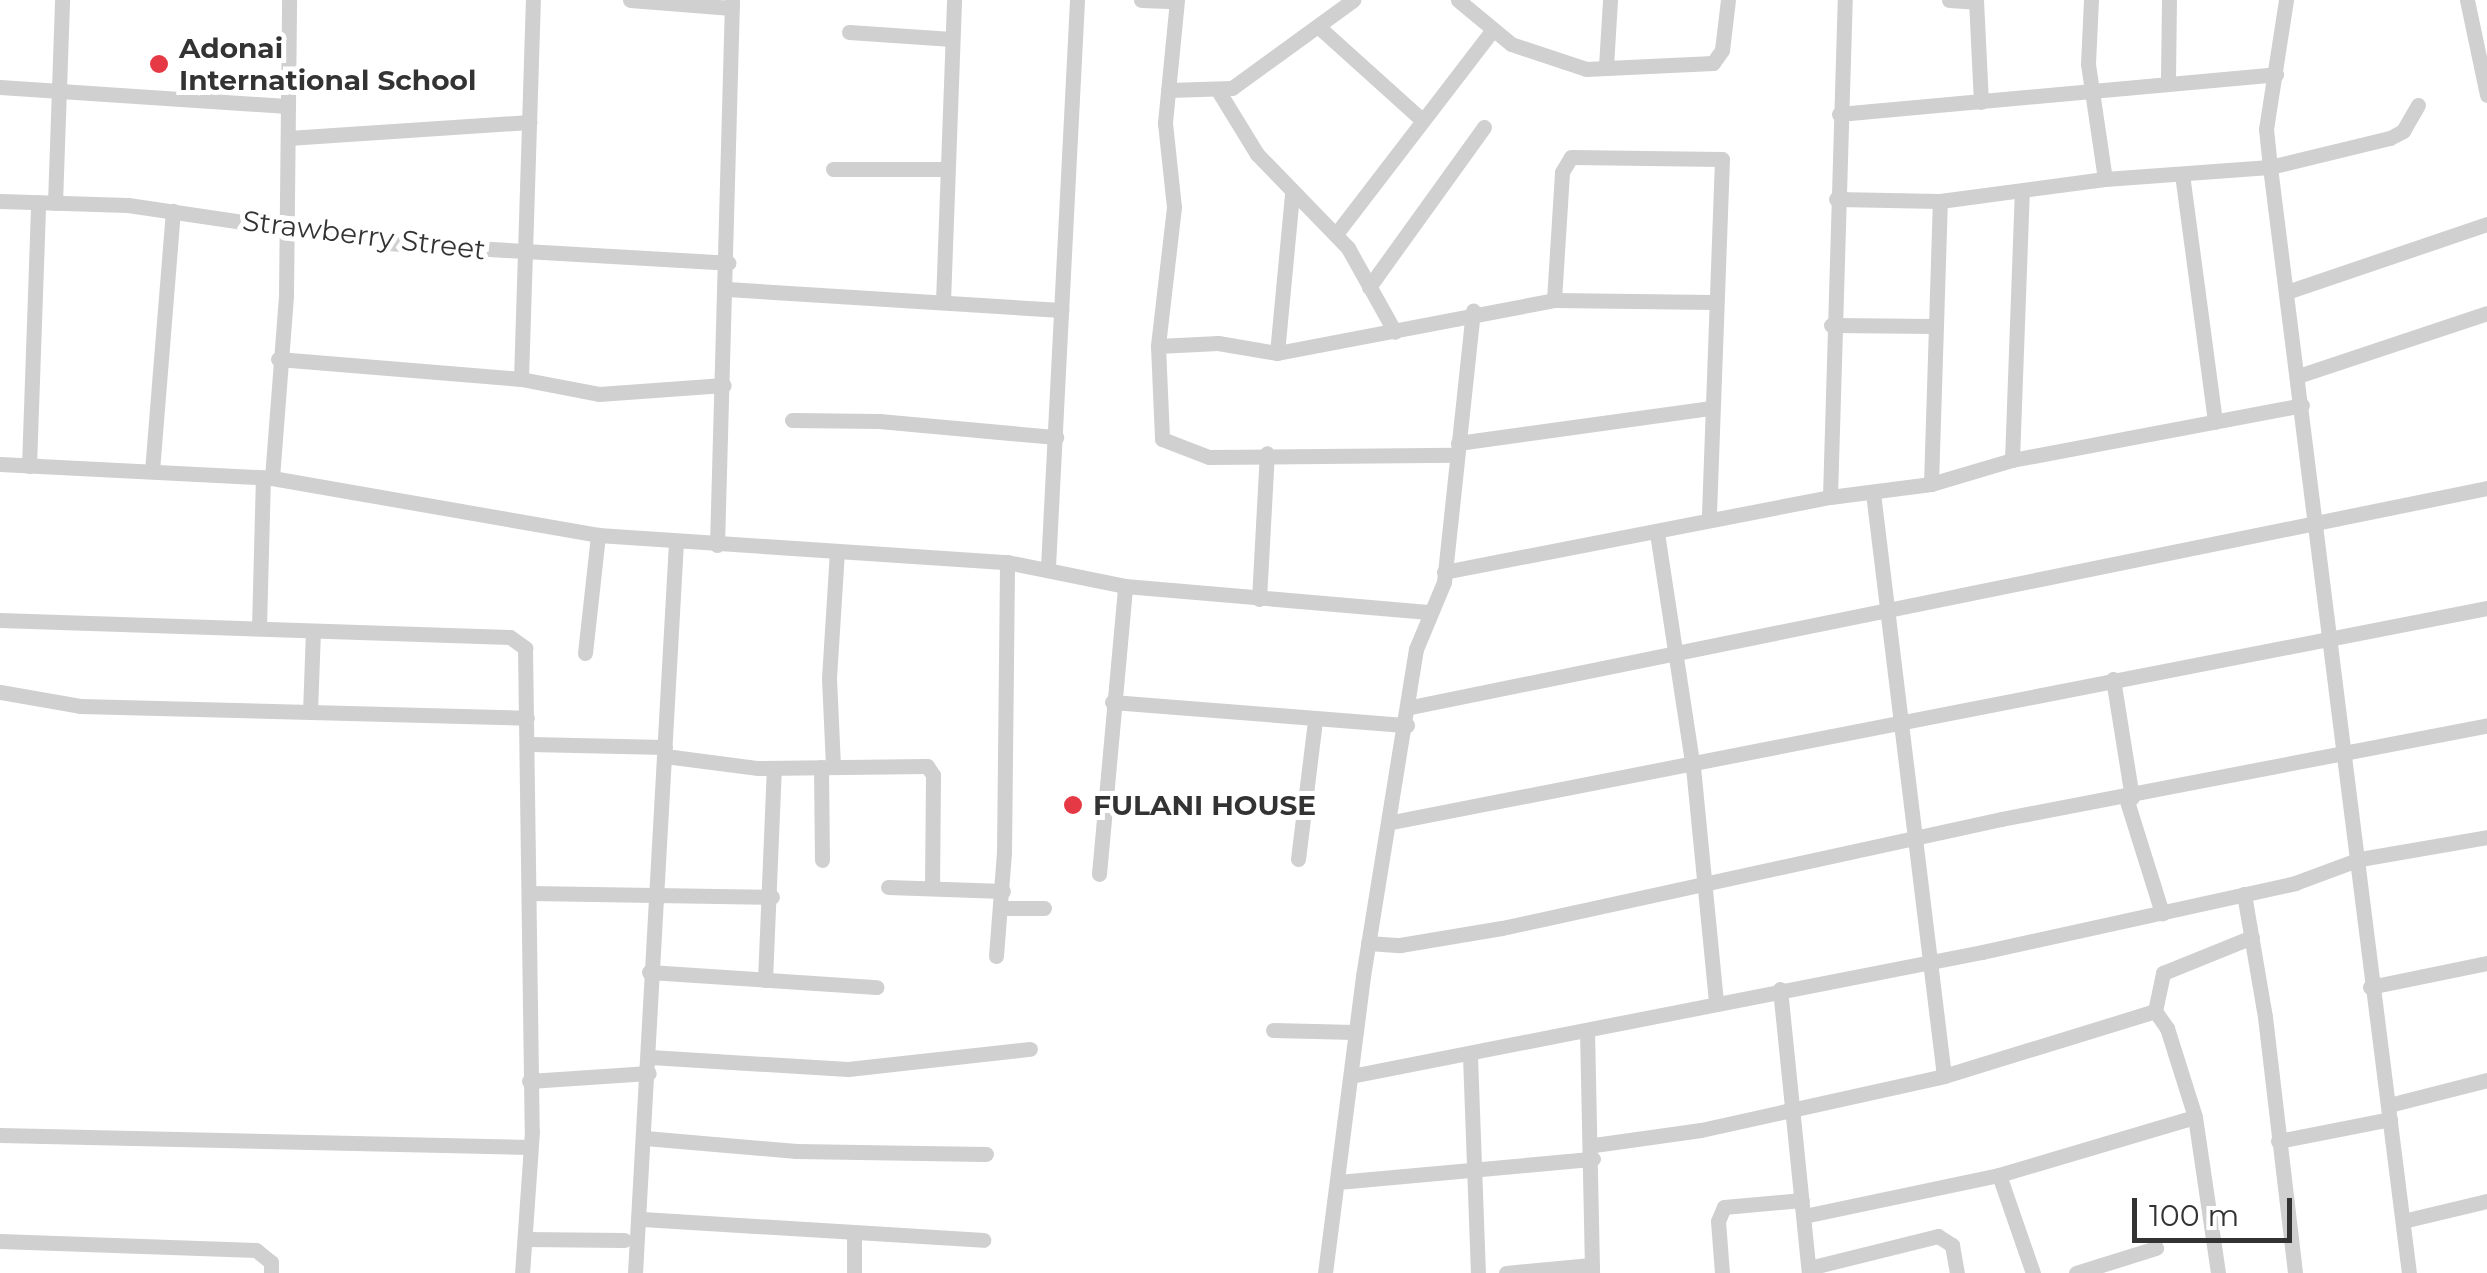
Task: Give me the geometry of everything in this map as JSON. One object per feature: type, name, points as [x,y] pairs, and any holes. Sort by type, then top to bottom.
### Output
[{"type":"street","points":[[29,466],[46,202],[60,89],[62,0]]},
{"type":"street","points":[[258,628],[286,228],[289,0]]},
{"type":"street","points":[[521,379],[533,0]]},
{"type":"street","points":[[630,0],[732,4],[728,263],[717,545]]},
{"type":"street","points":[[943,302],[944,169],[954,0]]},
{"type":"street","points":[[1048,567],[1078,0]]},
{"type":"street","points":[[1142,0],[1176,1],[1164,123],[1174,207],[1158,346],[1162,439],[1202,456],[1457,449],[1710,408]]},
{"type":"street","points":[[1168,90],[1219,92],[1321,28],[1353,0]]},
{"type":"street","points":[[1458,0],[1491,32],[1560,65],[1606,66],[1713,63],[1722,50],[1728,0]]},
{"type":"street","points":[[1606,66],[1610,0]]},
{"type":"street","points":[[1830,497],[1831,325],[1845,0]]},
{"type":"street","points":[[1950,0],[1976,1],[1981,102]]},
{"type":"street","points":[[2090,0],[2092,94],[2105,178]]},
{"type":"street","points":[[2168,79],[2169,0]]},
{"type":"street","points":[[2286,0],[2266,130],[2302,405],[2313,528],[2360,859],[2370,987],[2409,1273]]},
{"type":"street","points":[[2467,0],[2487,95]]},
{"type":"street","points":[[1321,28],[1420,118]]},
{"type":"street","points":[[849,32],[952,39]]},
{"type":"street","points":[[1336,234],[1420,118],[1491,32]]},
{"type":"street","points":[[1839,114],[2092,94],[2168,79],[2276,74]]},
{"type":"street","points":[[0,86],[287,106]]},
{"type":"street","points":[[1219,92],[1292,195],[1336,234],[1395,332]]},
{"type":"street","points":[[1836,198],[1940,201],[2105,178],[2270,167],[2390,138],[2403,131],[2418,105]]},
{"type":"street","points":[[288,138],[529,122]]},
{"type":"street","points":[[1368,287],[1484,126]]},
{"type":"street","points":[[1554,300],[1562,172],[1576,154],[1722,159],[1713,302],[1709,520]]},
{"type":"street","points":[[833,169],[944,169]]},
{"type":"street","points":[[2182,174],[2215,422]]},
{"type":"street","points":[[2012,460],[2022,192]]},
{"type":"street","points":[[1277,354],[1292,195]]},
{"type":"street","points":[[1931,484],[1940,201]]},
{"type":"street","name":"Strawberry Street","points":[[0,202],[173,211],[286,228],[525,254],[728,263]]},
{"type":"street","points":[[152,472],[173,211]]},
{"type":"street","points":[[2287,292],[2487,224]]},
{"type":"street","points":[[727,290],[1061,310]]},
{"type":"street","points":[[1158,346],[1218,343],[1277,354],[1395,332],[1473,311],[1554,300],[1713,302]]},
{"type":"street","points":[[1325,1273],[1355,1032],[1392,822],[1416,649],[1444,572],[1473,311]]},
{"type":"street","points":[[2298,376],[2487,312]]},
{"type":"street","points":[[1831,325],[1934,326]]},
{"type":"street","points":[[278,359],[521,379],[628,395],[724,385]]},
{"type":"street","points":[[1444,572],[1657,534],[1830,497],[1931,484],[2012,460],[2302,405]]},
{"type":"street","points":[[792,420],[879,420],[1056,438]]},
{"type":"street","points":[[1259,599],[1267,453]]},
{"type":"street","points":[[0,464],[267,478],[598,535],[1007,562],[1048,567],[1125,586],[1428,612]]},
{"type":"street","points":[[1410,707],[1679,650],[1890,613],[2125,559],[2313,528],[2487,488]]},
{"type":"street","points":[[1874,492],[1944,1076]]},
{"type":"street","points":[[1657,534],[1679,650],[1694,767],[1716,1001]]},
{"type":"street","points":[[584,653],[598,535]]},
{"type":"street","points":[[636,1273],[649,1065],[649,972],[676,543]]},
{"type":"street","points":[[822,860],[837,552]]},
{"type":"street","points":[[996,956],[1002,899],[1007,562]]},
{"type":"street","points":[[1099,874],[1125,586]]},
{"type":"street","points":[[1392,822],[1902,727],[2113,679],[2331,641],[2487,608]]},
{"type":"street","points":[[0,620],[510,637],[529,658],[530,1147],[522,1273]]},
{"type":"street","points":[[310,712],[314,631]]},
{"type":"street","points":[[2113,679],[2129,798],[2162,913]]},
{"type":"street","points":[[0,692],[80,706],[527,718]]},
{"type":"street","points":[[1112,702],[1407,725]]},
{"type":"street","points":[[1298,859],[1315,720]]},
{"type":"street","points":[[1368,943],[1437,940],[1916,842],[2001,819],[2129,798],[2487,725]]},
{"type":"street","points":[[530,744],[665,752],[774,768],[931,769],[932,888]]},
{"type":"street","points":[[765,980],[772,897],[774,768]]},
{"type":"street","points":[[1351,1076],[1470,1056],[1716,1001],[1932,962],[2244,894],[2360,859],[2487,837]]},
{"type":"street","points":[[888,887],[932,888],[1044,908]]},
{"type":"street","points":[[530,893],[772,897]]},
{"type":"street","points":[[2244,894],[2295,1273]]},
{"type":"street","points":[[2218,1273],[2195,1117],[2167,1028],[2155,1011],[2163,973],[2252,937]]},
{"type":"street","points":[[2370,987],[2487,962]]},
{"type":"street","points":[[649,972],[877,987]]},
{"type":"street","points":[[1780,989],[1809,1270],[1938,1236],[1952,1244],[1957,1273]]},
{"type":"street","points":[[1338,1182],[1480,1170],[1700,1130],[1793,1106],[1944,1076],[2155,1011]]},
{"type":"street","points":[[1274,1030],[1355,1032]]},
{"type":"street","points":[[1506,1273],[1591,1269],[1594,1152],[1587,1030]]},
{"type":"street","points":[[529,1081],[649,1065],[848,1069],[1030,1049]]},
{"type":"street","points":[[1470,1056],[1480,1170],[1478,1273]]},
{"type":"street","points":[[2278,1141],[2390,1112],[2487,1080]]},
{"type":"street","points":[[1722,1273],[1718,1220],[1724,1207],[1803,1208],[1998,1175],[2195,1117]]},
{"type":"street","points":[[0,1134],[530,1147]]},
{"type":"street","points":[[645,1138],[796,1150],[986,1154]]},
{"type":"street","points":[[1998,1175],[2033,1273]]},
{"type":"street","points":[[2404,1221],[2487,1201]]},
{"type":"street","points":[[642,1219],[983,1240]]},
{"type":"street","points":[[854,1234],[854,1273]]},
{"type":"street","points":[[525,1239],[624,1240]]},
{"type":"street","points":[[0,1241],[240,1248],[271,1262],[271,1273]]},
{"type":"street","points":[[2076,1273],[2156,1248]]},
{"type":"place","name":"Adonai International School","points":[[159,64]]},
{"type":"place","name":"FULANI HOUSE","points":[[1073,805]]}]
